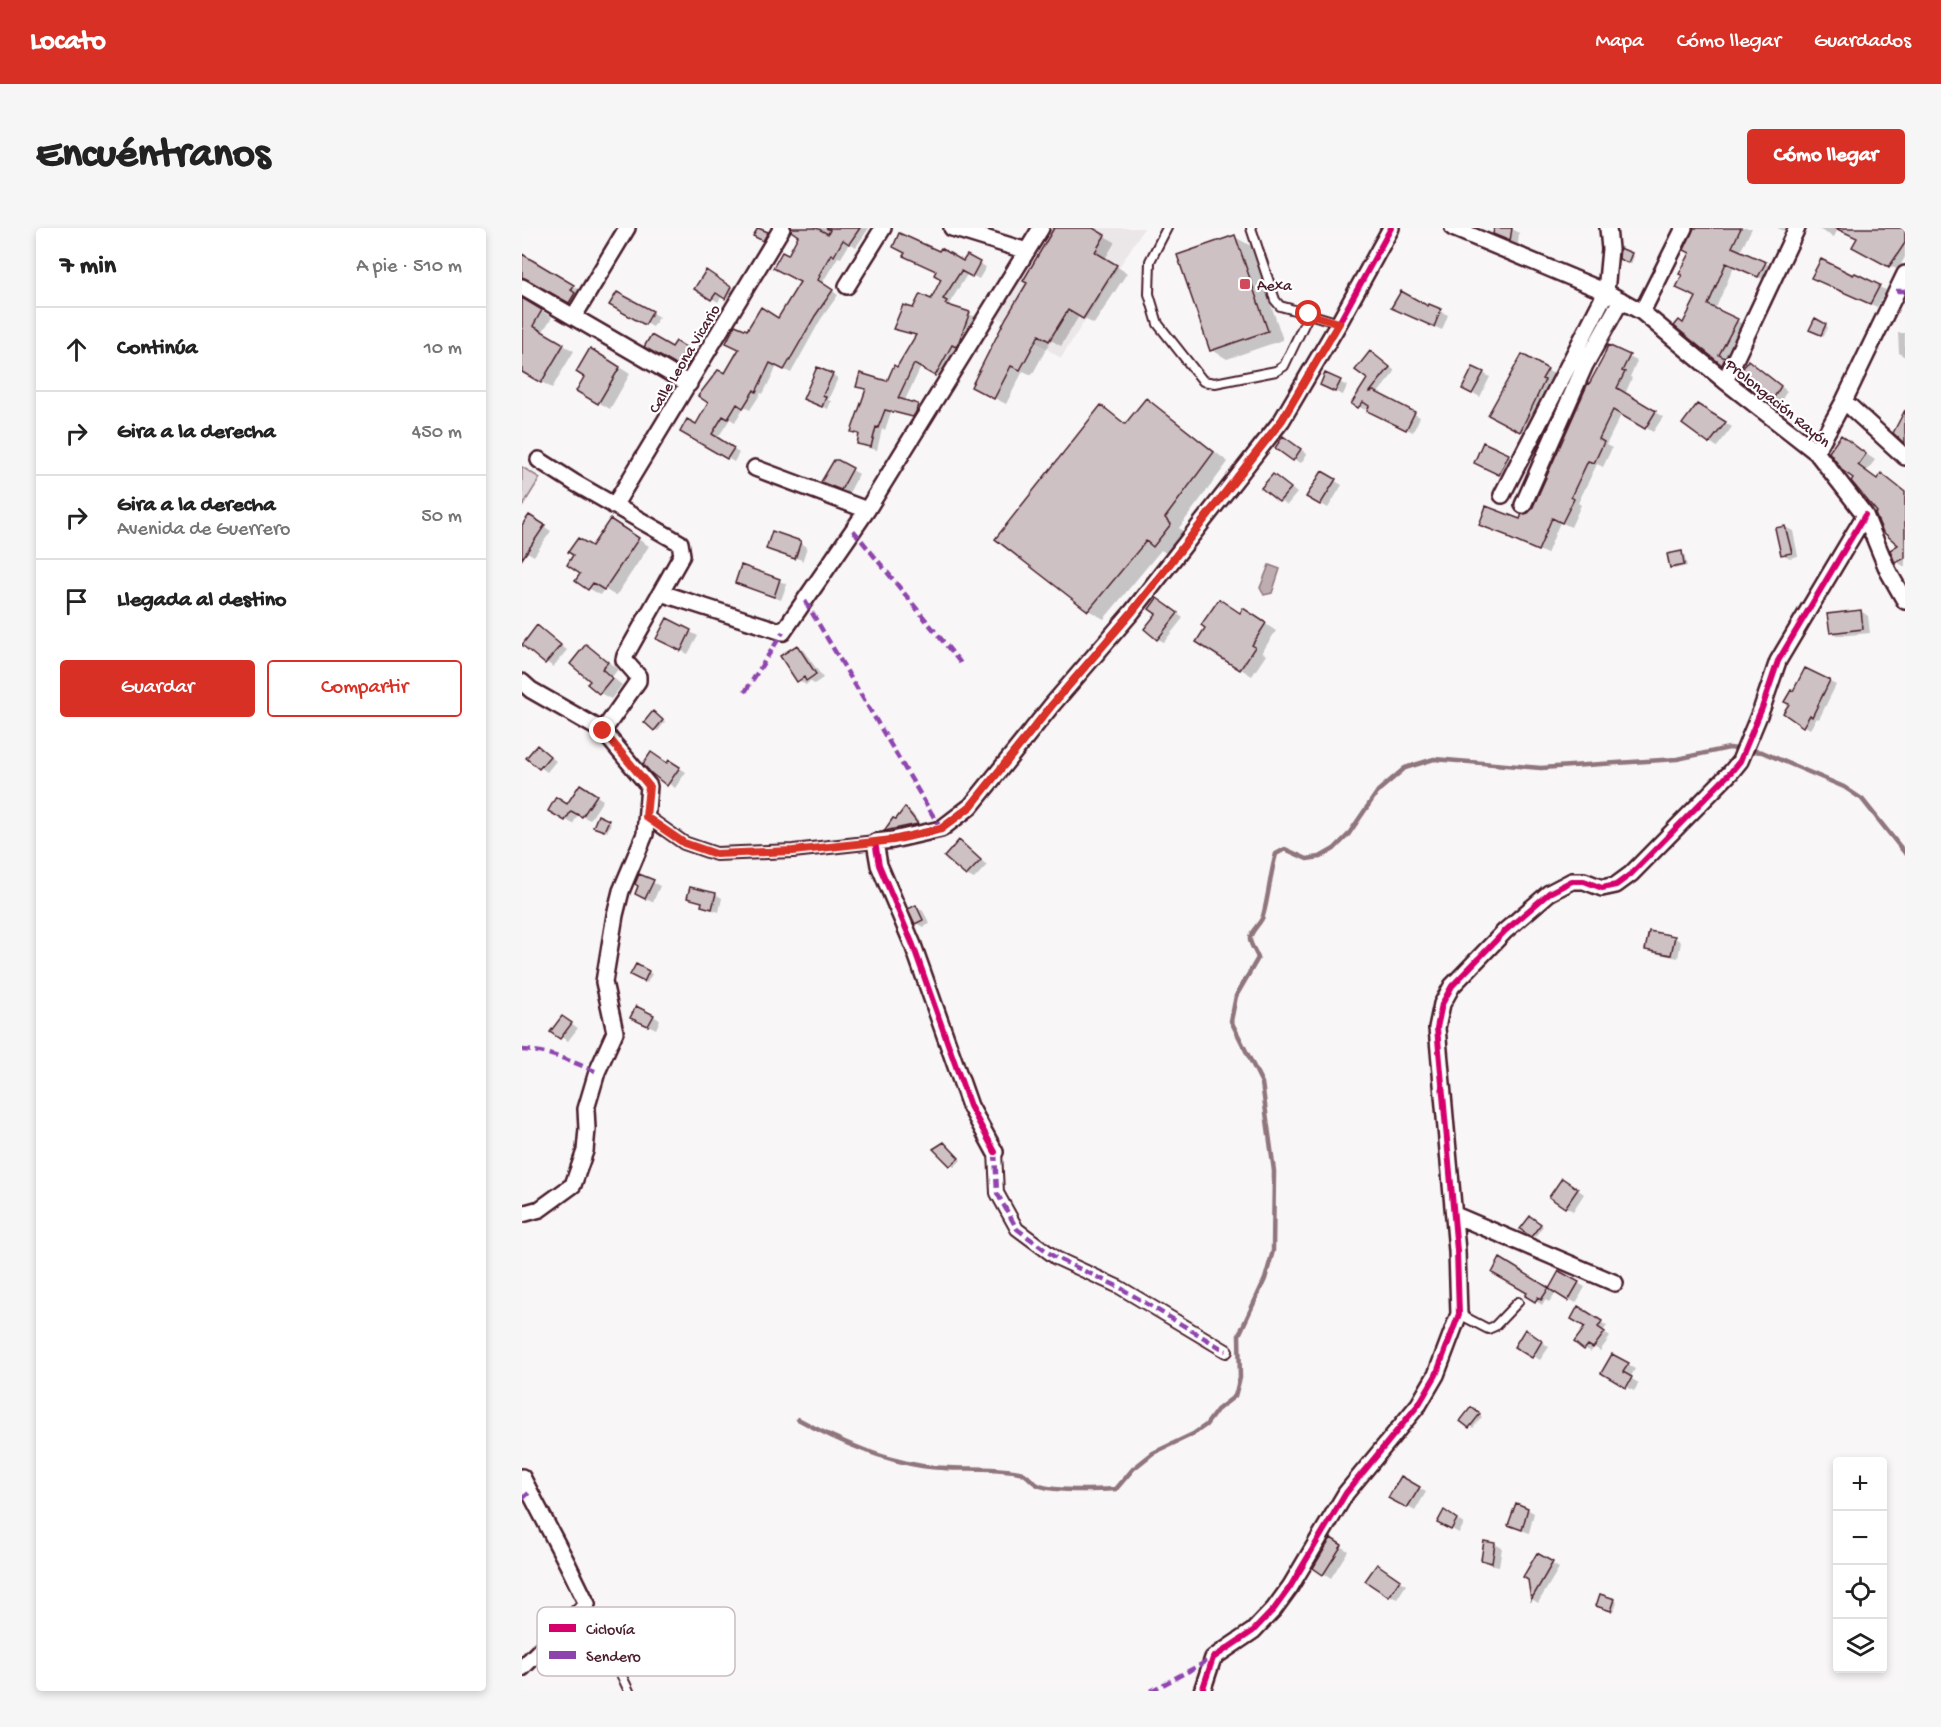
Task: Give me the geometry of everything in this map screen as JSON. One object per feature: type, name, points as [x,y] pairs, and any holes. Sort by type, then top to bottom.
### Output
[{"type":"street","points":[[574,316],[627,228]]},
{"type":"street","name":"Calle Leona Vicario","points":[[614,506],[782,228]]},
{"type":"street","points":[[847,286],[883,228]]},
{"type":"street","points":[[952,228],[1027,251]]},
{"type":"street","points":[[661,593],[783,632],[867,510],[1041,228]]},
{"type":"street","points":[[646,817],[684,843],[716,854],[793,851],[893,840],[941,829],[971,806],[1052,705],[1132,612],[1282,420],[1391,228]]},
{"type":"street","name":"Prolongación Rayón","points":[[1453,228],[1606,292],[1642,312],[1816,452],[1865,515],[1888,571],[1905,601]]},
{"type":"street","points":[[1523,505],[1606,292],[1610,249],[1608,228]]},
{"type":"street","points":[[1642,312],[1684,228]]},
{"type":"street","points":[[1725,381],[1797,228]]},
{"type":"street","points":[[1816,452],[1901,291],[1905,274]]},
{"type":"street","points":[[522,287],[689,384]]},
{"type":"street","points":[[1502,495],[1578,362],[1621,300]]},
{"type":"street","points":[[1844,401],[1905,457]]},
{"type":"street","points":[[539,459],[575,483],[680,543],[682,555],[625,656],[624,660],[638,676],[638,681],[603,731]]},
{"type":"street","points":[[754,468],[867,510]]},
{"type":"street","points":[[1202,1691],[1213,1658],[1252,1631],[1274,1609],[1290,1587],[1346,1493],[1419,1404],[1436,1375],[1459,1314],[1455,1215],[1437,1028],[1442,1004],[1452,986],[1505,931],[1549,893],[1572,881],[1584,881],[1602,888],[1616,885],[1631,874],[1731,772],[1740,761],[1778,661],[1865,515]]},
{"type":"street","points":[[522,682],[531,690],[603,731],[649,786],[645,834],[621,891],[604,982],[615,1032],[597,1072],[586,1109],[585,1151],[573,1185],[540,1209],[522,1214]]},
{"type":"street","points":[[875,842],[879,865],[913,945],[970,1106],[994,1152],[997,1193],[1017,1229],[1056,1258],[1119,1287],[1226,1351]]},
{"type":"street","points":[[1455,1215],[1615,1282]]},
{"type":"street","points":[[522,1477],[526,1496],[567,1563],[586,1604],[583,1607]]},
{"type":"street","points":[[522,1668],[537,1653]]},
{"type":"lane","points":[[1167,228],[1150,261],[1149,294],[1158,324],[1203,381],[1215,383],[1276,371],[1284,366],[1309,314]]},
{"type":"lane","points":[[1251,228],[1275,300],[1280,306],[1339,323]]},
{"type":"lane","points":[[1459,1314],[1488,1329],[1495,1326],[1518,1302]]},
{"type":"lane","points":[[622,1676],[629,1691]]},
{"type":"shaded area","points":[[1049,228],[1144,228],[1061,358],[994,315]]},
{"type":"shaded area","points":[[522,467],[540,478],[522,507]]},
{"type":"shaded area","points":[[1269,565],[1280,569],[1272,593],[1264,595],[1260,588]]},
{"type":"building","points":[[758,228],[768,232],[763,241],[753,236]]},
{"type":"building","points":[[792,228],[817,228],[828,234],[830,230],[826,228],[860,228],[849,244],[843,240],[834,256],[831,254],[819,275],[818,280],[833,290],[784,370],[770,363],[756,392],[754,390],[743,408],[737,404],[728,419],[723,416],[712,434],[734,448],[727,459],[680,432],[687,419],[696,424],[708,403],[698,396],[718,370],[725,373],[739,349],[726,343],[735,325],[747,330],[761,307],[778,318],[800,282],[773,268],[782,252],[788,255],[798,236],[791,231]]},
{"type":"building","points":[[1054,228],[1093,228],[1105,235],[1095,252],[1117,265],[1083,319],[1068,310],[1049,341],[1039,335],[1020,370],[1011,366],[994,399],[971,387],[1006,318],[1027,283],[1023,281]]},
{"type":"building","points":[[1494,228],[1512,228],[1510,241],[1493,234]]},
{"type":"building","points":[[1694,228],[1741,228],[1732,247],[1766,262],[1758,277],[1726,263],[1708,305],[1738,319],[1719,355],[1725,358],[1722,365],[1674,326],[1679,320],[1683,323],[1696,297],[1676,288],[1682,275],[1679,274],[1690,253],[1684,250]]},
{"type":"building","points":[[1835,228],[1905,228],[1905,243],[1889,267],[1852,247],[1857,238]]},
{"type":"building","points":[[899,233],[939,251],[941,248],[963,261],[967,255],[980,262],[972,277],[961,271],[943,299],[947,301],[945,304],[970,312],[958,344],[956,347],[952,345],[935,376],[914,364],[898,398],[918,404],[916,412],[913,417],[885,410],[878,428],[876,427],[871,447],[857,444],[859,434],[851,432],[866,389],[856,387],[860,373],[887,381],[894,365],[897,367],[916,335],[893,329],[903,305],[913,308],[920,294],[931,299],[941,279],[934,275],[936,271],[903,256],[905,253],[893,247]]},
{"type":"building","points":[[1235,235],[1268,331],[1210,351],[1177,255]]},
{"type":"building","points":[[1620,248],[1632,253],[1628,263],[1619,259]]},
{"type":"building","points":[[522,254],[574,285],[571,290],[575,293],[569,303],[522,277]]},
{"type":"building","points":[[1821,259],[1880,285],[1870,304],[1811,278]]},
{"type":"building","points":[[706,270],[731,287],[725,299],[716,293],[711,300],[694,289]]},
{"type":"building","points":[[1401,291],[1428,306],[1429,304],[1441,309],[1434,327],[1391,308]]},
{"type":"building","points":[[617,292],[653,311],[645,325],[609,305]]},
{"type":"building","points":[[522,298],[542,310],[533,326],[564,344],[541,383],[522,372]]},
{"type":"building","points":[[1815,318],[1826,324],[1821,335],[1809,330]]},
{"type":"building","points":[[651,335],[672,347],[676,341],[695,353],[685,370],[644,347]]},
{"type":"building","points":[[1608,345],[1630,355],[1617,388],[1656,411],[1645,429],[1613,410],[1599,439],[1604,442],[1594,463],[1588,461],[1562,523],[1552,518],[1538,551],[1479,525],[1486,506],[1520,519],[1522,514],[1532,509],[1588,383]]},
{"type":"building","points":[[590,348],[620,367],[598,404],[576,391],[584,377],[576,372]]},
{"type":"building","points":[[1370,351],[1390,367],[1370,392],[1374,391],[1415,412],[1406,430],[1367,411],[1369,406],[1363,402],[1358,408],[1351,404],[1367,379],[1355,370]]},
{"type":"building","points":[[1522,354],[1548,369],[1520,432],[1488,415]]},
{"type":"building","points":[[1748,360],[1781,386],[1770,404],[1737,378]]},
{"type":"building","points":[[817,367],[833,374],[823,395],[826,397],[822,407],[803,399]]},
{"type":"building","points":[[1473,367],[1484,372],[1472,394],[1462,389]]},
{"type":"building","points":[[1325,373],[1341,380],[1335,392],[1320,385]]},
{"type":"building","points":[[1146,398],[1214,452],[1165,518],[1171,524],[1153,547],[1146,541],[1088,611],[995,539],[1101,405],[1125,424]]},
{"type":"building","points":[[1697,404],[1726,422],[1709,444],[1682,424]]},
{"type":"building","points":[[1905,410],[1905,444],[1893,433]]},
{"type":"building","points":[[1841,435],[1866,454],[1858,465],[1877,479],[1881,473],[1905,492],[1905,558],[1895,563],[1890,550],[1898,545],[1883,532],[1875,514],[1877,512],[1851,481],[1853,478],[1843,471],[1829,452]]},
{"type":"building","points":[[1283,436],[1301,449],[1293,461],[1275,448]]},
{"type":"building","points":[[1483,442],[1509,454],[1499,475],[1474,463]]},
{"type":"building","points":[[834,460],[853,468],[841,490],[821,482]]},
{"type":"building","points":[[1322,471],[1336,479],[1320,505],[1306,497]]},
{"type":"building","points":[[1273,474],[1291,488],[1279,502],[1261,488]]},
{"type":"building","points":[[529,515],[545,525],[522,559],[522,525]]},
{"type":"building","points":[[610,519],[639,538],[604,590],[593,583],[588,590],[575,581],[580,574],[567,565],[573,555],[568,552],[578,538],[592,546]]},
{"type":"building","points":[[1785,526],[1792,553],[1781,555],[1775,528]]},
{"type":"building","points":[[772,531],[801,541],[795,559],[766,549]]},
{"type":"building","points":[[1682,551],[1684,565],[1670,568],[1667,554]]},
{"type":"building","points":[[741,565],[780,579],[774,597],[735,583]]},
{"type":"building","points":[[1157,598],[1178,613],[1157,640],[1144,629],[1156,614],[1149,609]]},
{"type":"building","points":[[1219,599],[1240,613],[1243,608],[1266,623],[1252,645],[1255,647],[1240,670],[1196,642],[1205,628],[1201,625]]},
{"type":"building","points":[[1861,610],[1863,629],[1830,633],[1827,614]]},
{"type":"building","points":[[667,618],[691,630],[681,651],[656,639]]},
{"type":"building","points":[[537,625],[561,645],[545,664],[522,645]]},
{"type":"building","points":[[586,644],[608,662],[602,669],[612,678],[599,694],[587,684],[590,681],[570,664]]},
{"type":"building","points":[[797,645],[816,674],[806,681],[804,677],[797,682],[780,656]]},
{"type":"building","points":[[1805,668],[1830,680],[1812,717],[1810,715],[1803,727],[1783,713],[1789,704],[1784,702],[1791,690],[1793,691]]},
{"type":"building","points":[[653,711],[663,720],[654,731],[644,722]]},
{"type":"building","points":[[537,745],[550,756],[539,769],[526,758]]},
{"type":"building","points":[[651,752],[667,763],[669,760],[680,767],[667,786],[643,764]]},
{"type":"building","points":[[580,784],[597,795],[582,817],[571,811],[565,821],[548,811],[556,797],[567,804]]},
{"type":"building","points":[[905,807],[918,824],[884,831],[893,818],[896,819]]},
{"type":"building","points":[[598,815],[609,820],[604,831],[593,827]]},
{"type":"building","points":[[959,840],[981,860],[966,876],[944,857]]},
{"type":"building","points":[[639,874],[654,880],[645,899],[635,894],[638,886],[635,884]]},
{"type":"building","points":[[690,887],[716,893],[712,909],[701,906],[702,902],[687,898]]},
{"type":"building","points":[[916,905],[923,920],[915,924],[908,909]]},
{"type":"building","points":[[1649,931],[1675,936],[1671,955],[1645,950]]},
{"type":"building","points":[[636,964],[649,971],[644,982],[630,975]]},
{"type":"building","points":[[636,1006],[654,1015],[648,1026],[630,1018]]},
{"type":"building","points":[[562,1016],[572,1023],[560,1039],[550,1032]]},
{"type":"building","points":[[944,1142],[959,1158],[950,1166],[933,1149]]},
{"type":"building","points":[[1562,1178],[1578,1189],[1565,1208],[1549,1197]]},
{"type":"building","points":[[1530,1216],[1541,1224],[1531,1237],[1520,1229]]},
{"type":"building","points":[[1500,1258],[1549,1288],[1541,1300],[1538,1297],[1535,1302],[1525,1296],[1527,1293],[1492,1273]]},
{"type":"building","points":[[1559,1271],[1579,1282],[1568,1301],[1549,1289]]},
{"type":"building","points":[[1578,1306],[1602,1321],[1598,1327],[1605,1332],[1593,1348],[1588,1345],[1584,1350],[1574,1342],[1585,1327],[1571,1319]]},
{"type":"building","points":[[1525,1329],[1542,1341],[1532,1358],[1514,1347]]},
{"type":"building","points":[[1612,1354],[1629,1363],[1623,1372],[1632,1377],[1626,1388],[1601,1373]]},
{"type":"building","points":[[1471,1407],[1480,1414],[1469,1428],[1460,1421]]},
{"type":"building","points":[[1401,1476],[1420,1487],[1407,1508],[1388,1498]]},
{"type":"building","points":[[1516,1503],[1528,1508],[1522,1530],[1508,1525]]},
{"type":"building","points":[[1444,1510],[1457,1519],[1451,1530],[1437,1523]]},
{"type":"building","points":[[1331,1538],[1342,1545],[1323,1575],[1313,1568]]},
{"type":"building","points":[[1484,1541],[1495,1543],[1492,1563],[1481,1560]]},
{"type":"building","points":[[1537,1553],[1553,1562],[1531,1600],[1528,1580],[1523,1577]]},
{"type":"building","points":[[1377,1564],[1400,1580],[1389,1597],[1365,1581]]},
{"type":"building","points":[[1600,1594],[1615,1599],[1611,1611],[1596,1606]]},
{"type":"waterway","points":[[798,1419],[858,1448],[906,1463],[1019,1472],[1038,1485],[1054,1489],[1116,1489],[1133,1469],[1153,1453],[1193,1434],[1206,1425],[1217,1410],[1235,1396],[1240,1378],[1239,1335],[1265,1279],[1273,1251],[1274,1171],[1262,1083],[1231,1021],[1236,996],[1258,958],[1250,937],[1263,916],[1276,854],[1285,849],[1307,859],[1320,857],[1334,849],[1348,835],[1378,791],[1405,768],[1434,759],[1541,768],[1677,759],[1729,748],[1762,752],[1844,787],[1862,799],[1905,853]]},
{"type":"marked path","points":[[1896,291],[1905,291]]},
{"type":"marked path","points":[[853,530],[963,666]]},
{"type":"marked path","points":[[805,601],[941,829]]},
{"type":"marked path","points":[[745,692],[783,632]]},
{"type":"marked path","points":[[647,817],[684,843],[716,854],[793,851],[875,842]]},
{"type":"marked path","points":[[522,1050],[551,1055],[597,1072]]},
{"type":"marked path","points":[[995,1152],[997,1193],[1017,1229],[1056,1258],[1119,1287],[1226,1351]]},
{"type":"marked path","points":[[522,1499],[530,1492]]},
{"type":"marked path","points":[[1151,1691],[1213,1658]]},
{"type":"cycle path","points":[[995,1152],[970,1106],[913,945],[879,865],[875,842],[941,829],[971,806],[1052,705],[1132,612],[1282,420],[1391,228]]},
{"type":"cycle path","points":[[1202,1691],[1213,1658],[1253,1631],[1274,1609],[1290,1587],[1346,1493],[1419,1404],[1436,1375],[1459,1314],[1457,1251],[1437,1028],[1442,1004],[1452,986],[1505,931],[1549,893],[1572,881],[1584,881],[1602,888],[1616,885],[1631,874],[1731,772],[1740,761],[1778,661],[1865,515]]},
{"type":"place","name":"Aexa","points":[[1245,284]]},
{"type":"route","points":[[603,731],[649,786],[646,817],[684,843],[716,854],[793,851],[893,840],[941,829],[971,806],[1052,705],[1132,612],[1282,420],[1339,323],[1309,314]]}]
